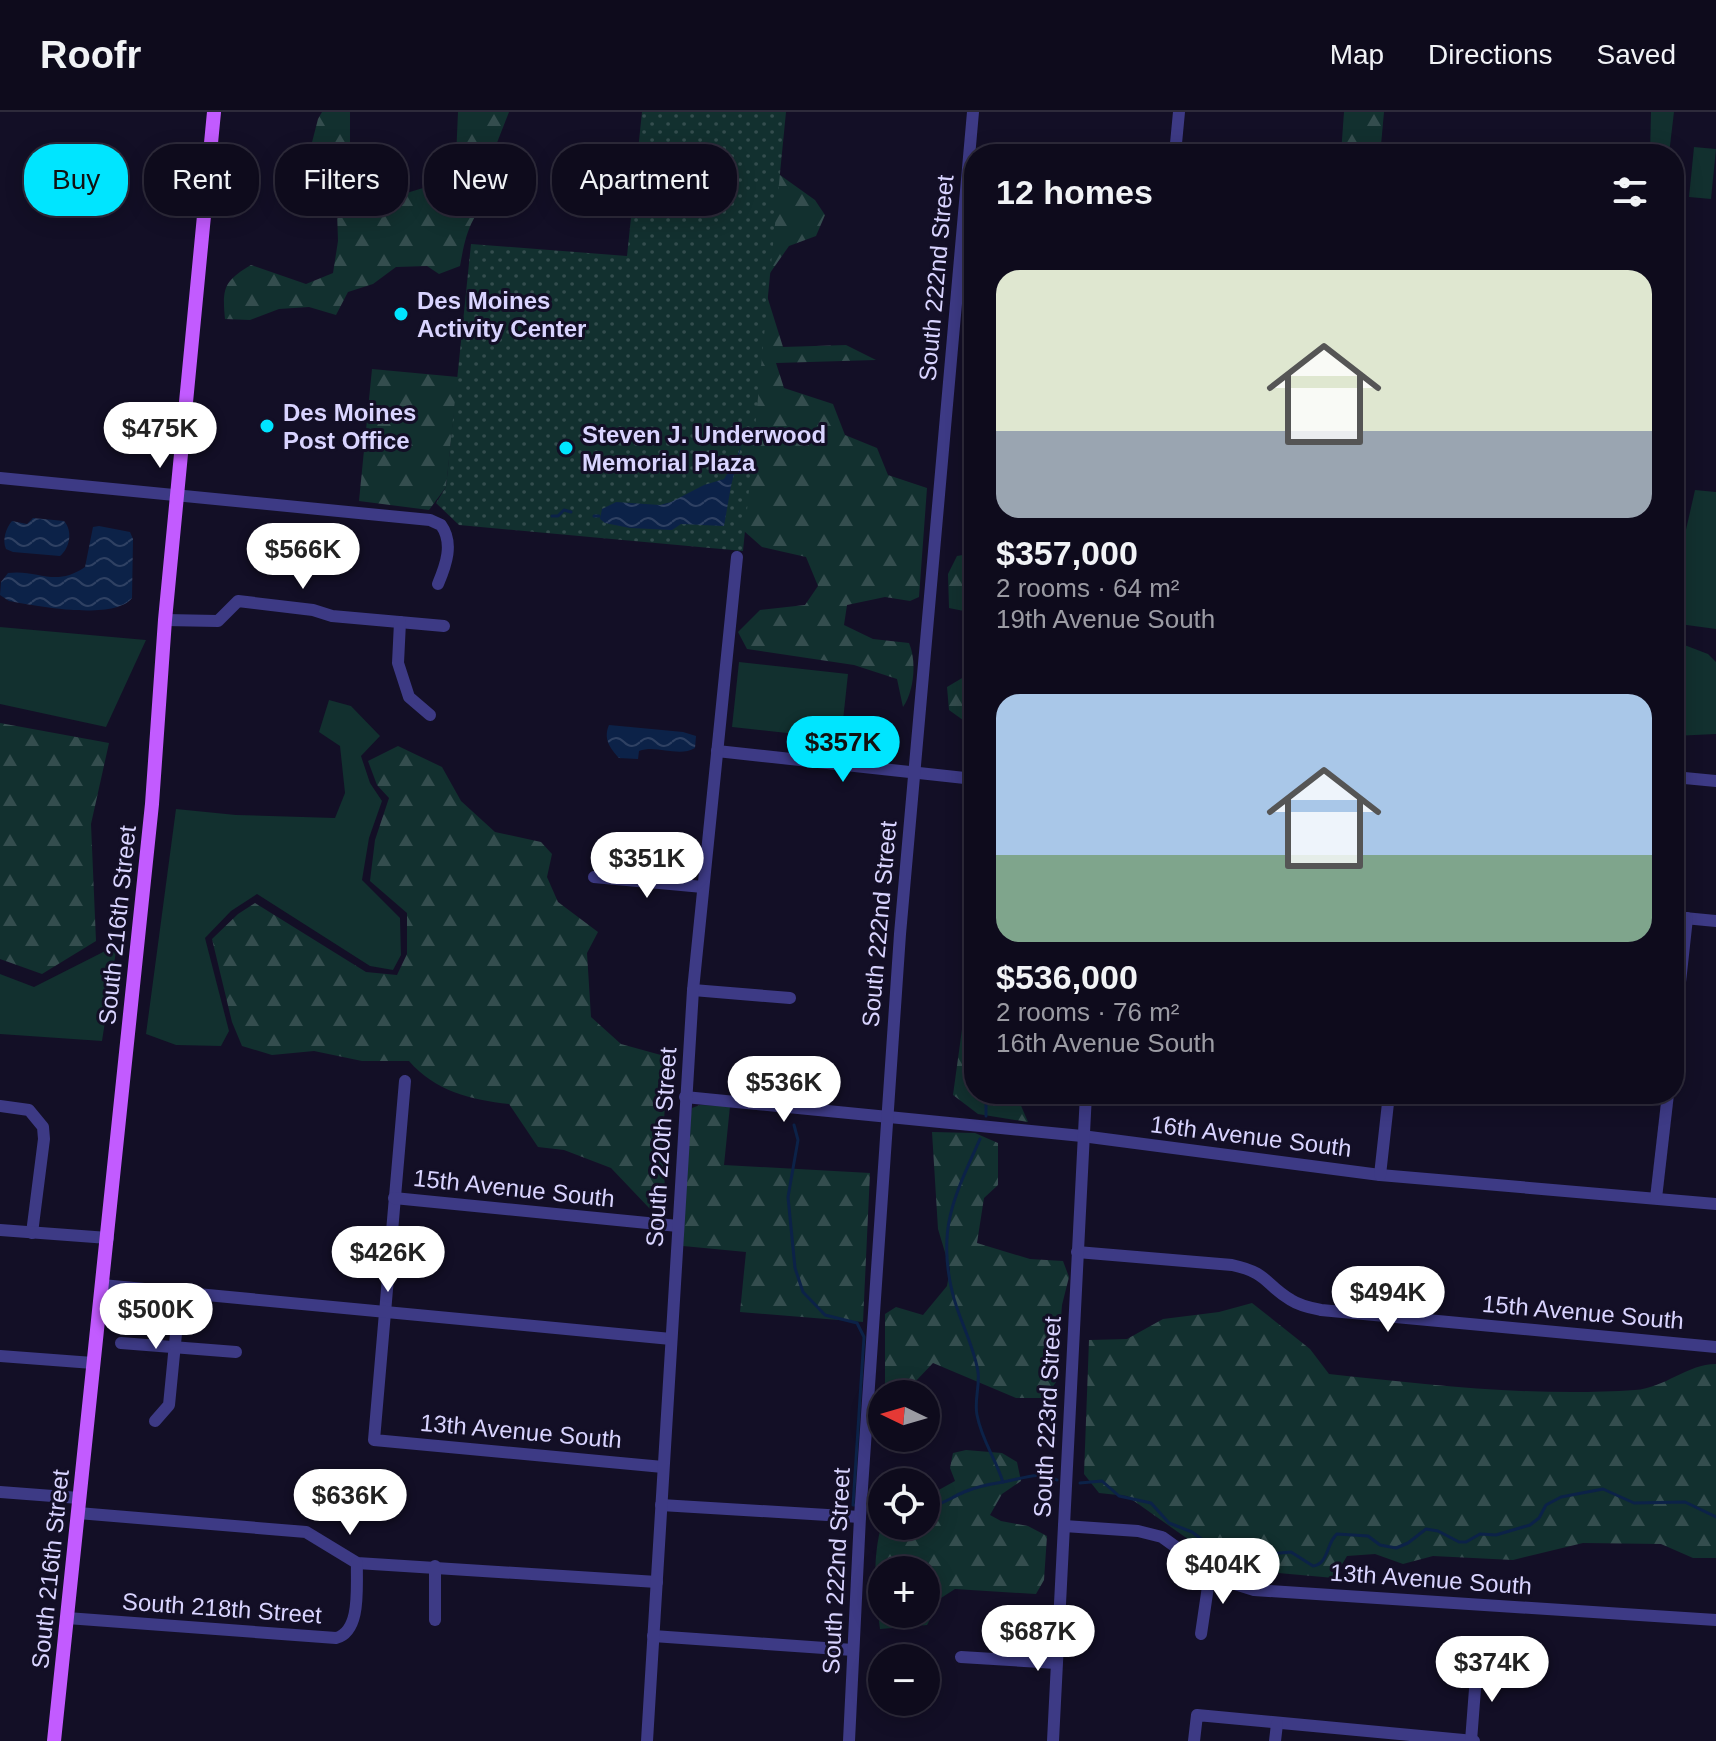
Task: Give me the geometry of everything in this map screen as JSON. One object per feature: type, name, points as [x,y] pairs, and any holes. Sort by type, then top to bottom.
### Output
[{"type":"main road","name":"South 216th Street","points":[[54,1741],[152,804],[165,620],[214,112]]},
{"type":"street","name":"South 222nd Street","points":[[970,144],[973,112]]},
{"type":"street","points":[[1176,144],[1179,112]]},
{"type":"street","name":"South 222nd Street","points":[[849,1741],[886,1115],[913,773],[964,211]]},
{"type":"street","points":[[0,478],[430,520],[441,525],[448,539],[448,551],[438,584]]},
{"type":"street","name":"South 220th Street","points":[[647,1741],[693,990],[737,557]]},
{"type":"street","points":[[165,620],[218,621],[238,601],[313,610],[332,616],[444,626]]},
{"type":"street","points":[[400,622],[398,663],[409,697],[430,715]]},
{"type":"street","points":[[717,751],[964,778]]},
{"type":"street","points":[[1684,778],[1716,781]]},
{"type":"street","points":[[594,877],[703,887]]},
{"type":"street","points":[[1684,918],[1716,921]]},
{"type":"street","points":[[693,990],[790,998]]},
{"type":"street","points":[[384,1312],[405,1081]]},
{"type":"street","name":"16th Avenue South","points":[[685,1097],[1082,1136],[1380,1175],[1716,1204]]},
{"type":"street","name":"South 223rd Street","points":[[1053,1741],[1085,1104]]},
{"type":"street","points":[[1380,1175],[1388,1104]]},
{"type":"street","points":[[1656,1198],[1667,1104]]},
{"type":"street","points":[[0,1106],[29,1110],[43,1127],[32,1233]]},
{"type":"street","name":"15th Avenue South","points":[[394,1198],[678,1226]]},
{"type":"street","points":[[0,1230],[108,1238]]},
{"type":"street","name":"15th Avenue South","points":[[1077,1252],[1250,1269],[1261,1274],[1293,1302],[1321,1310],[1716,1347]]},
{"type":"street","points":[[102,1285],[671,1339]]},
{"type":"street","points":[[155,1421],[169,1405],[180,1293]]},
{"type":"street","name":"13th Avenue South","points":[[384,1312],[374,1440],[663,1467]]},
{"type":"street","points":[[121,1343],[236,1352]]},
{"type":"street","points":[[0,1356],[93,1363]]},
{"type":"street","points":[[0,1492],[79,1506],[306,1532],[357,1563],[657,1582]]},
{"type":"street","points":[[661,1505],[860,1517]]},
{"type":"street","name":"13th Avenue South","points":[[1064,1526],[1151,1534],[1172,1544],[1222,1580],[1254,1590],[1716,1620]]},
{"type":"street","name":"South 218th Street","points":[[67,1618],[336,1638],[344,1636],[353,1624],[357,1563]]},
{"type":"street","points":[[435,1566],[435,1620]]},
{"type":"street","points":[[1201,1634],[1210,1573]]},
{"type":"street","points":[[653,1636],[853,1650]]},
{"type":"street","points":[[961,1657],[1056,1663]]},
{"type":"street","points":[[1194,1741],[1197,1715],[1402,1738],[1472,1741],[1477,1663]]},
{"type":"street","points":[[1275,1741],[1277,1724]]},
{"type":"green space","points":[[322,112],[350,112],[350,144],[312,144]]},
{"type":"green space","points":[[458,112],[509,112],[496,144],[457,144]]},
{"type":"green space","points":[[642,112],[786,112],[743,551],[459,525],[436,503],[446,487],[471,244],[627,256],[631,216],[737,216],[737,144],[639,144]]},
{"type":"green space","points":[[1344,112],[1384,112],[1381,144],[1342,144]]},
{"type":"green space","points":[[1651,112],[1674,112],[1670,144],[1650,144]]},
{"type":"green space","points":[[1694,147],[1716,149],[1711,199],[1689,197]]},
{"type":"green space","points":[[766,165],[815,200],[825,215],[816,236],[789,246],[763,283],[783,347],[846,345],[876,360],[776,363],[784,388],[833,404],[845,435],[877,448],[888,475],[927,488],[919,597],[910,601],[885,597],[847,605],[844,625],[873,639],[909,643],[913,676],[903,707],[897,679],[854,665],[747,649],[738,632],[760,610],[805,605],[818,586],[806,557],[762,547],[736,524]]},
{"type":"green space","points":[[424,188],[424,216],[476,216],[465,241],[460,266],[439,274],[427,266],[396,267],[373,284],[348,292],[336,315],[309,307],[279,309],[250,320],[225,319],[225,293],[235,276],[251,265],[306,284],[333,273],[338,241],[337,216],[408,216],[408,193]]},
{"type":"green space","points":[[372,369],[458,377],[446,487],[429,510],[359,501]]},
{"type":"green space","points":[[1695,490],[1716,492],[1716,629],[1684,625],[1684,538]]},
{"type":"green space","points":[[964,555],[964,611],[949,608],[948,574],[957,556]]},
{"type":"green space","points":[[0,627],[146,640],[106,727],[0,704]]},
{"type":"green space","points":[[1684,645],[1708,654],[1716,662],[1716,734],[1684,736]]},
{"type":"green space","points":[[739,662],[848,674],[841,739],[732,727]]},
{"type":"green space","points":[[964,677],[964,721],[949,710],[947,687]]},
{"type":"green space","points":[[329,700],[351,706],[380,736],[361,756],[370,783],[382,801],[369,838],[362,880],[400,918],[401,955],[393,970],[370,966],[257,894],[231,911],[205,938],[229,1031],[221,1046],[176,1045],[146,1034],[176,809],[236,815],[335,818],[345,793],[340,746],[319,732]]},
{"type":"green space","points":[[0,723],[109,743],[91,824],[96,941],[42,974],[0,959]]},
{"type":"green space","points":[[398,746],[442,767],[461,801],[495,832],[541,842],[552,854],[547,877],[558,902],[598,932],[587,953],[591,1017],[621,1044],[668,1057],[662,1152],[666,1199],[651,1210],[611,1168],[564,1150],[538,1147],[509,1104],[481,1100],[442,1087],[409,1061],[362,1061],[314,1051],[272,1055],[242,1046],[232,1022],[212,939],[238,914],[255,903],[366,972],[397,975],[407,954],[407,913],[370,881],[375,840],[389,798],[377,785],[368,761]]},
{"type":"green space","points":[[117,945],[102,1041],[0,1034],[0,974],[34,987]]},
{"type":"green space","points":[[964,1015],[964,1103],[953,1095]]},
{"type":"green space","points":[[965,1104],[1020,1104],[1028,1122],[978,1114]]},
{"type":"green space","points":[[700,1105],[730,1106],[724,1165],[870,1173],[863,1322],[740,1312],[746,1252],[683,1246],[689,1126],[692,1108]]},
{"type":"green space","points":[[932,1132],[975,1133],[998,1143],[998,1185],[984,1198],[977,1243],[1030,1259],[1063,1261],[1069,1277],[1062,1305],[1056,1382],[1045,1398],[1016,1398],[933,1363],[917,1380],[885,1380],[885,1314],[896,1307],[923,1315],[947,1286],[950,1269],[938,1229]]},
{"type":"green space","points":[[1252,1303],[1310,1349],[1329,1374],[1482,1389],[1597,1392],[1646,1388],[1695,1368],[1716,1364],[1716,1558],[1693,1558],[1661,1544],[1583,1543],[1513,1560],[1433,1556],[1403,1564],[1375,1554],[1347,1556],[1334,1578],[1245,1570],[1209,1554],[1127,1496],[1099,1493],[1084,1474],[1089,1340],[1127,1339],[1163,1319],[1219,1312]]},
{"type":"green space","points":[[966,1450],[1002,1453],[1017,1462],[1021,1481],[1002,1494],[990,1515],[1001,1521],[1028,1526],[1047,1536],[1044,1580],[1036,1594],[955,1589],[940,1600],[940,1556],[876,1556],[879,1540],[940,1540],[940,1489],[955,1481],[950,1468],[953,1453]]},
{"type":"water","points":[[742,443],[724,526],[681,524],[672,530],[630,528],[600,519],[602,509],[616,502],[660,505],[724,479]]},
{"type":"water","points":[[33,518],[64,521],[69,530],[69,539],[60,556],[6,549],[5,534],[12,521],[27,524]]},
{"type":"water","points":[[93,527],[130,532],[133,539],[132,598],[123,605],[109,609],[74,610],[9,601],[0,595],[1,582],[8,573],[55,577],[85,567]]},
{"type":"water","points":[[609,725],[683,732],[696,736],[695,748],[682,752],[646,749],[639,751],[638,759],[619,758],[608,743]]},
{"type":"waterway","points":[[552,516],[558,516],[564,510],[571,512]]},
{"type":"waterway","points":[[594,516],[599,516]]},
{"type":"waterway","points":[[986,1104],[986,1116]]},
{"type":"waterway","points":[[794,1125],[798,1140],[788,1197],[795,1268],[803,1292],[825,1315],[857,1323],[864,1337],[853,1505],[858,1505]]},
{"type":"waterway","points":[[980,1139],[956,1195],[947,1249],[952,1291],[978,1372],[977,1415],[1003,1482],[1037,1475],[1057,1480]]},
{"type":"waterway","points":[[1080,1483],[1102,1481],[1119,1496],[1151,1503],[1169,1523],[1192,1532],[1212,1547],[1237,1554],[1254,1545],[1270,1554],[1291,1552],[1313,1566],[1322,1561],[1337,1534],[1368,1536],[1380,1545],[1396,1548],[1426,1529],[1466,1542],[1480,1534],[1496,1535],[1530,1525],[1539,1518],[1546,1505],[1561,1497],[1603,1489],[1634,1503],[1685,1502],[1716,1517]]},
{"type":"waterway","points":[[940,1503],[964,1492],[1003,1482]]},
{"type":"place","name":"Des Moines Activity Center","points":[[401,314]]},
{"type":"place","name":"Des Moines Post Office","points":[[267,426]]},
{"type":"place","name":"Steven J. Underwood Memorial Plaza","points":[[566,448]]}]
